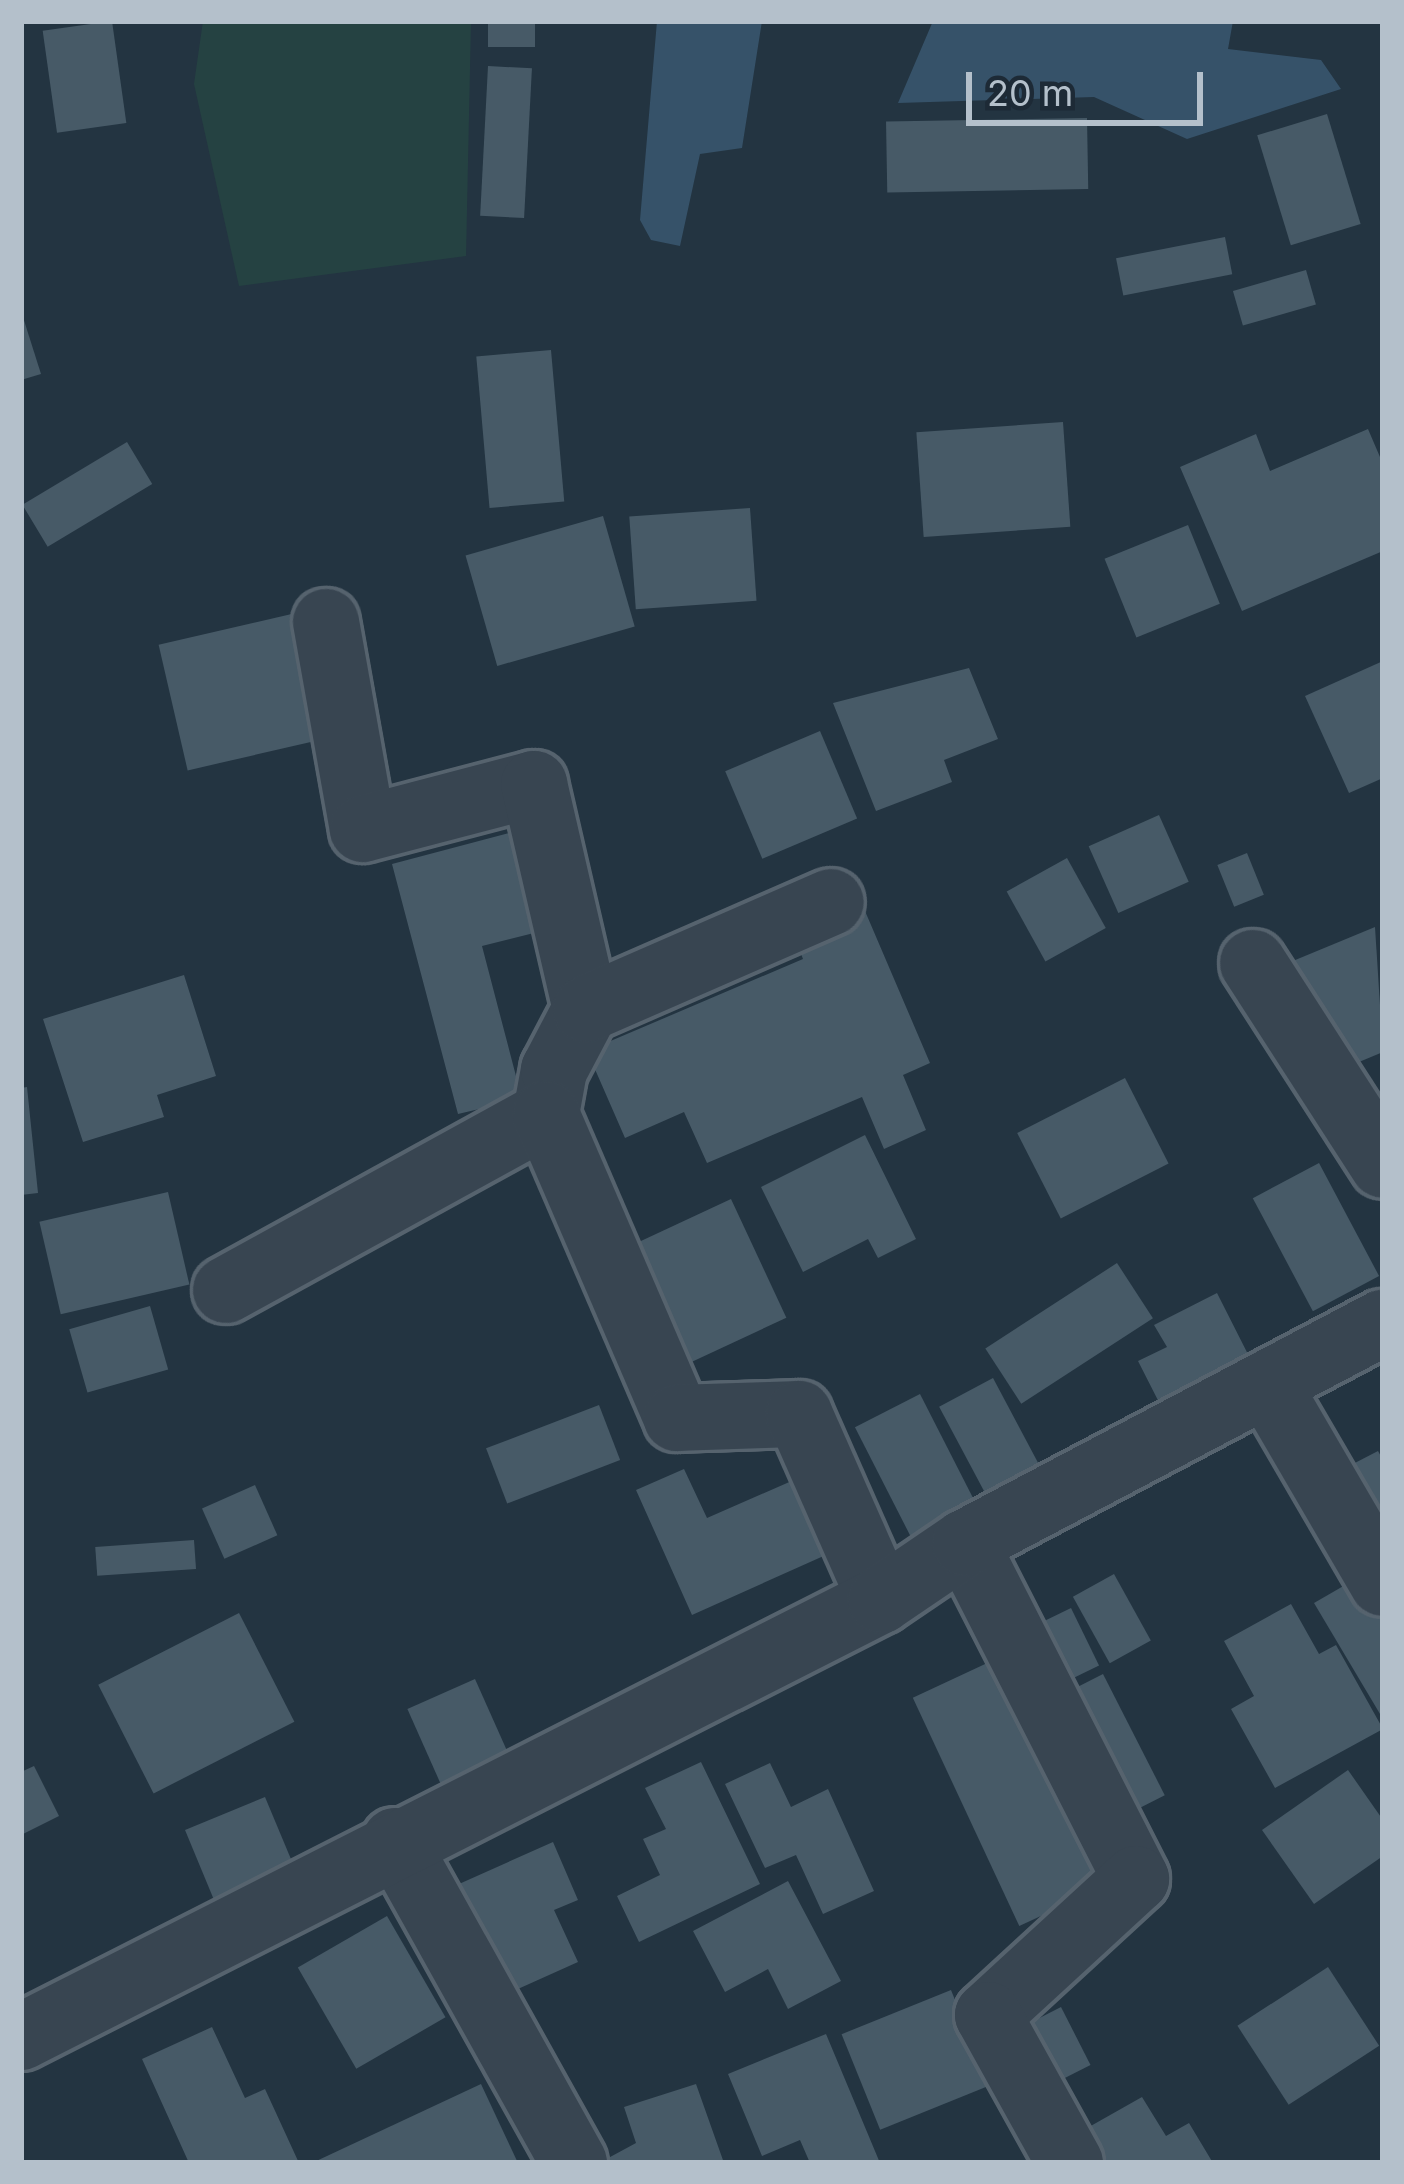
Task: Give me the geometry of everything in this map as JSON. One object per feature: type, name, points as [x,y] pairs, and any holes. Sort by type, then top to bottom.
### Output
[{"type":"street","points":[[326,622],[362,830],[534,784],[586,1010]]},
{"type":"street","points":[[831,902],[586,1010],[554,1070],[546,1114],[677,1418],[799,1414],[880,1600]]},
{"type":"street","points":[[1253,963],[1383,1166]]},
{"type":"street","points":[[226,1290],[546,1114]]},
{"type":"street","points":[[21,2037],[394,1841],[880,1600],[964,1543],[1383,1323]]},
{"type":"street","points":[[1267,1384],[1383,1583]]},
{"type":"street","points":[[964,1543],[1136,1879],[988,2015],[1070,2163]]},
{"type":"street","points":[[394,1841],[574,2163]]},
{"type":"green space","points":[[203,21],[471,21],[466,256],[239,286],[194,84]]},
{"type":"water","points":[[657,21],[762,21],[742,148],[700,154],[680,246],[651,240],[640,220]]},
{"type":"water","points":[[933,21],[1233,21],[1228,49],[1321,60],[1341,89],[1187,139],[1094,97],[898,103]]},
{"type":"building","points":[[112,21],[126,123],[57,133],[43,31]]},
{"type":"building","points":[[488,21],[535,21],[535,47],[488,47]]},
{"type":"building","points":[[488,66],[532,68],[524,218],[480,216]]},
{"type":"building","points":[[1327,114],[1361,224],[1291,245],[1257,135]]},
{"type":"building","points":[[1087,118],[1088,189],[887,192],[886,122]]},
{"type":"building","points":[[1225,237],[1232,274],[1123,295],[1116,258]]},
{"type":"building","points":[[1306,270],[1316,305],[1243,326],[1233,291]]},
{"type":"building","points":[[21,315],[41,374],[21,380]]},
{"type":"building","points":[[551,350],[564,501],[490,508],[476,357]]},
{"type":"building","points":[[1063,422],[1070,527],[924,537],[916,432]]},
{"type":"building","points":[[1368,429],[1383,464],[1383,551],[1242,611],[1180,467],[1256,434],[1270,471]]},
{"type":"building","points":[[127,442],[152,484],[48,547],[22,505]]},
{"type":"building","points":[[750,508],[756,601],[636,609],[629,516]]},
{"type":"building","points":[[603,516],[635,627],[497,666],[466,555]]},
{"type":"building","points":[[1188,525],[1220,604],[1136,638],[1105,559]]},
{"type":"building","points":[[296,613],[325,739],[188,770],[159,645]]},
{"type":"building","points":[[1383,661],[1383,778],[1349,793],[1305,696]]},
{"type":"building","points":[[969,668],[998,739],[944,760],[952,782],[876,811],[833,703]]},
{"type":"building","points":[[820,731],[857,818],[762,859],[725,771]]},
{"type":"building","points":[[1159,815],[1189,882],[1118,913],[1089,846]]},
{"type":"building","points":[[524,829],[550,929],[482,946],[522,1099],[458,1114],[392,864]]},
{"type":"building","points":[[1247,853],[1264,895],[1234,907],[1217,865]]},
{"type":"building","points":[[1067,858],[1106,928],[1045,961],[1007,891]]},
{"type":"building","points":[[865,911],[930,1063],[903,1075],[926,1130],[884,1149],[862,1097],[707,1163],[684,1112],[625,1138],[587,1051],[803,959],[796,941]]},
{"type":"building","points":[[1375,927],[1383,1052],[1335,1072],[1288,963]]},
{"type":"building","points":[[184,975],[216,1076],[157,1095],[164,1117],[83,1142],[43,1019]]},
{"type":"building","points":[[1125,1078],[1169,1164],[1061,1218],[1017,1133]]},
{"type":"building","points":[[27,1087],[38,1193],[21,1195],[21,1088]]},
{"type":"building","points":[[865,1135],[916,1239],[878,1258],[868,1239],[803,1272],[761,1187]]},
{"type":"building","points":[[1319,1163],[1379,1276],[1313,1311],[1253,1198]]},
{"type":"building","points":[[168,1192],[189,1285],[61,1314],[39,1222]]},
{"type":"building","points":[[731,1199],[786,1318],[672,1371],[617,1252]]},
{"type":"building","points":[[1117,1263],[1153,1318],[1021,1404],[985,1349]]},
{"type":"building","points":[[1217,1293],[1259,1376],[1169,1422],[1138,1361],[1167,1347],[1154,1325]]},
{"type":"building","points":[[150,1306],[168,1369],[87,1393],[69,1329]]},
{"type":"building","points":[[993,1378],[1047,1480],[994,1509],[939,1407]]},
{"type":"building","points":[[920,1394],[979,1510],[914,1543],[855,1427]]},
{"type":"building","points":[[599,1405],[620,1460],[507,1503],[486,1448]]},
{"type":"building","points":[[1378,1451],[1383,1460],[1383,1526],[1349,1466]]},
{"type":"building","points":[[684,1469],[707,1518],[803,1476],[837,1550],[692,1615],[636,1490]]},
{"type":"building","points":[[255,1485],[277,1535],[224,1559],[202,1509]]},
{"type":"building","points":[[194,1540],[196,1569],[97,1576],[95,1547]]},
{"type":"building","points":[[1114,1574],[1151,1640],[1110,1663],[1073,1597]]},
{"type":"building","points":[[1359,1577],[1383,1617],[1383,1719],[1314,1603]]},
{"type":"building","points":[[1291,1604],[1319,1654],[1336,1645],[1383,1729],[1275,1788],[1231,1709],[1254,1696],[1224,1641]]},
{"type":"building","points":[[1071,1608],[1099,1666],[1060,1685],[1031,1627]]},
{"type":"building","points":[[239,1613],[294,1722],[154,1793],[98,1685]]},
{"type":"building","points":[[998,1658],[1104,1886],[1019,1926],[913,1698]]},
{"type":"building","points":[[1103,1674],[1165,1795],[1118,1819],[1056,1698]]},
{"type":"building","points":[[475,1679],[513,1765],[446,1795],[407,1709]]},
{"type":"building","points":[[701,1762],[760,1884],[639,1942],[617,1896],[660,1875],[643,1839],[666,1829],[645,1788]]},
{"type":"building","points":[[770,1763],[791,1807],[828,1789],[874,1891],[823,1914],[796,1855],[765,1868],[725,1784]]},
{"type":"building","points":[[34,1766],[59,1816],[21,1835],[21,1772]]},
{"type":"building","points":[[1348,1770],[1383,1820],[1383,1856],[1314,1904],[1262,1830]]},
{"type":"building","points":[[265,1797],[293,1864],[219,1912],[185,1830]]},
{"type":"building","points":[[553,1842],[578,1900],[554,1910],[578,1962],[509,1993],[459,1884]]},
{"type":"building","points":[[788,1881],[841,1981],[788,2009],[768,1969],[725,1992],[693,1931]]},
{"type":"building","points":[[387,1916],[446,2017],[356,2069],[298,1968]]},
{"type":"building","points":[[1328,1967],[1379,2046],[1289,2105],[1237,2026]]},
{"type":"building","points":[[951,1990],[990,2085],[880,2130],[842,2034]]},
{"type":"building","points":[[1061,2007],[1091,2065],[1045,2088],[1016,2030]]},
{"type":"building","points":[[212,2027],[245,2098],[265,2089],[299,2163],[189,2163],[142,2059]]},
{"type":"building","points":[[826,2034],[880,2163],[810,2163],[800,2140],[762,2156],[728,2074]]},
{"type":"building","points":[[481,2084],[518,2163],[312,2163]]},
{"type":"building","points":[[696,2084],[724,2163],[599,2163],[636,2143],[624,2107]]},
{"type":"building","points":[[1142,2097],[1166,2136],[1189,2123],[1213,2163],[1089,2163],[1073,2136]]}]
